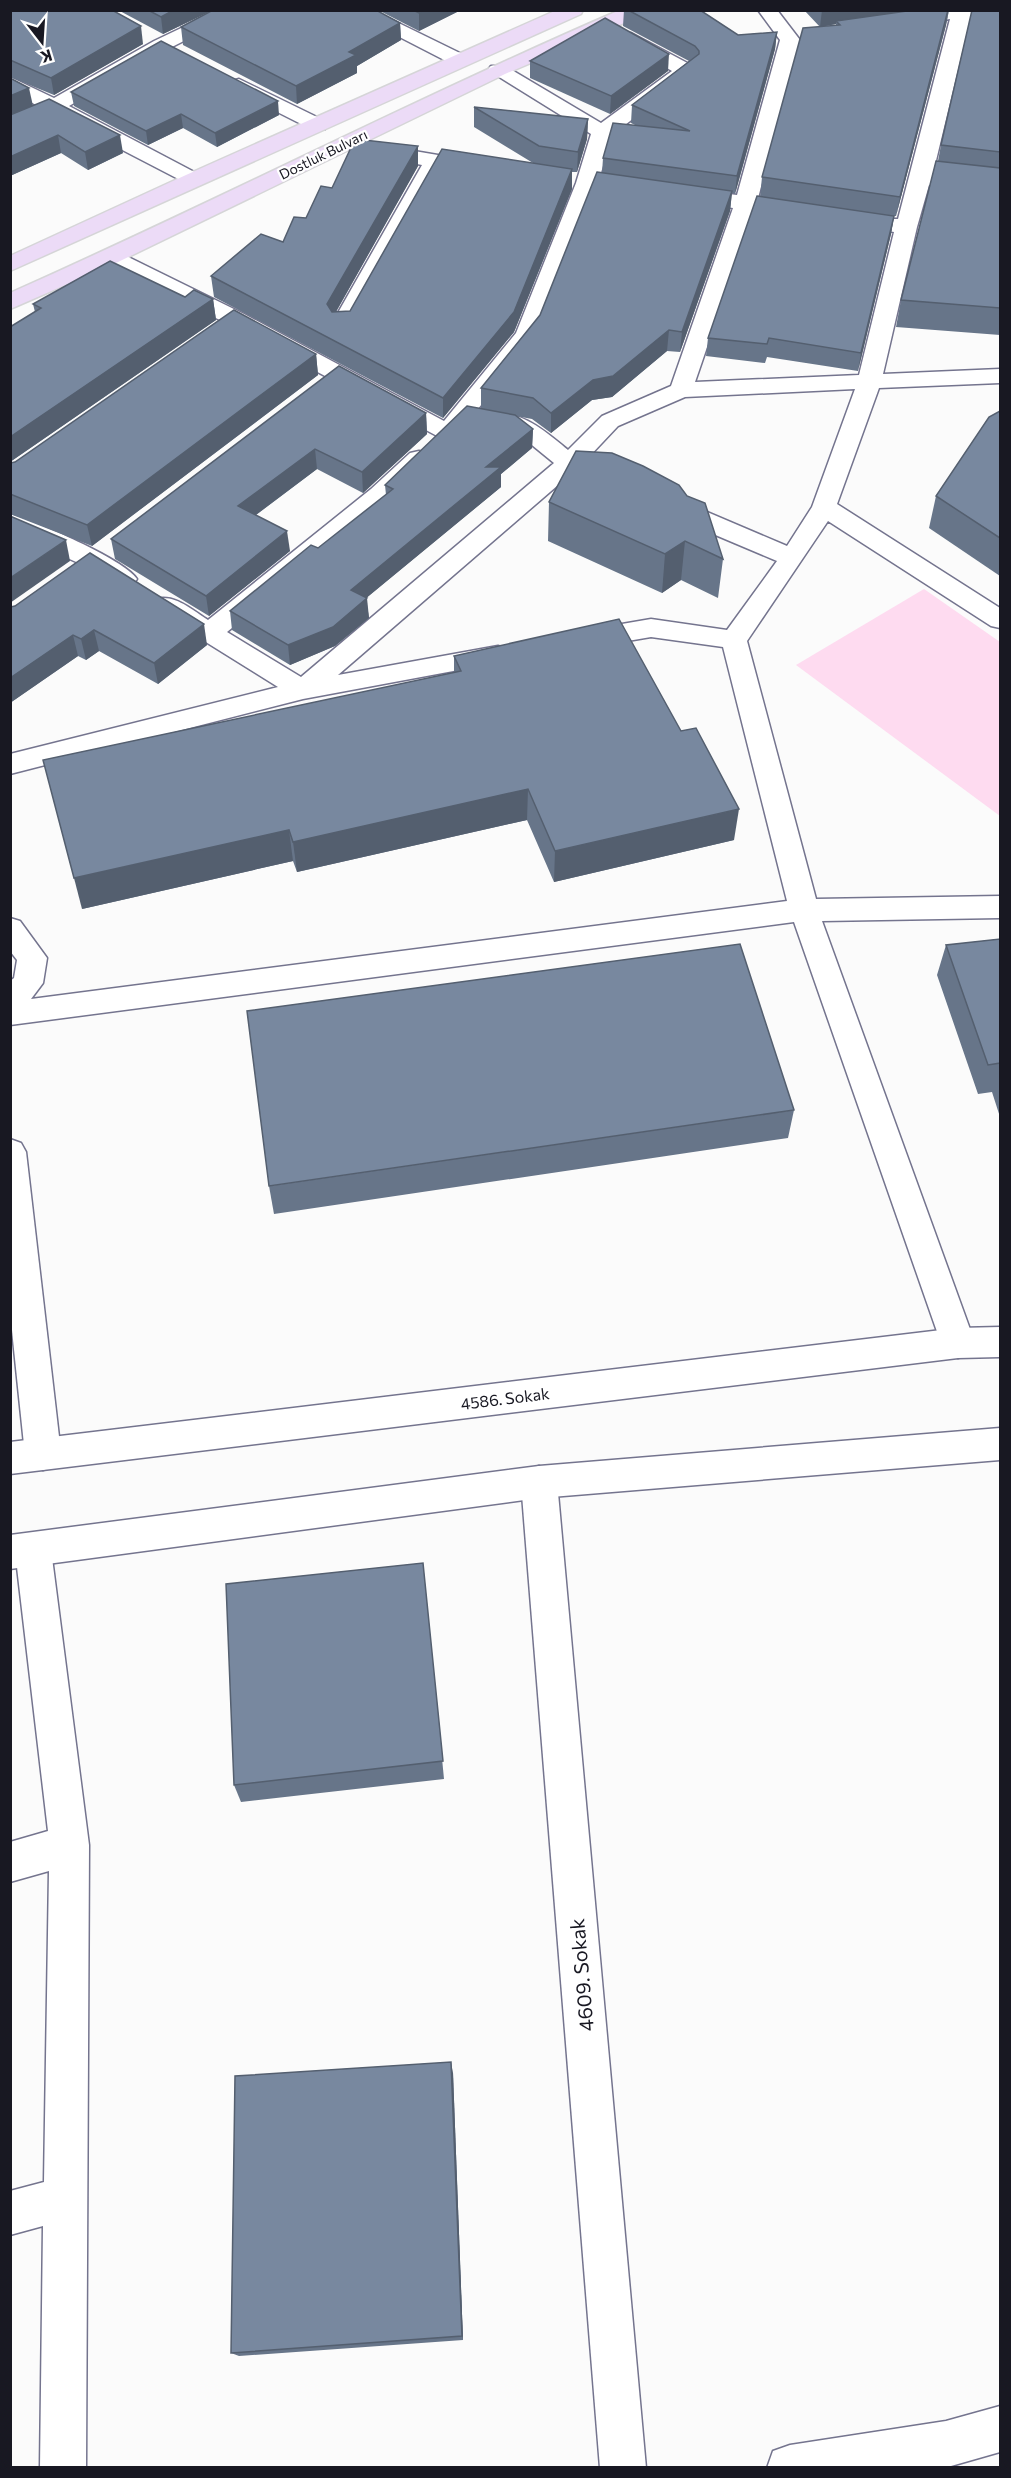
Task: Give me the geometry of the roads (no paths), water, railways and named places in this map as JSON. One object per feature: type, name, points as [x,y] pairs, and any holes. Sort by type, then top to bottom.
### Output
[{"type":"main road","name":"Dostluk Bulvarı","points":[[10,265],[193,179],[318,126],[573,10]]},
{"type":"main road","name":"Dostluk Bulvarı","points":[[10,302],[110,257],[498,70],[638,10]]},
{"type":"street","points":[[10,126],[54,106],[161,45],[236,10]]},
{"type":"street","points":[[356,10],[459,60]]},
{"type":"street","points":[[767,10],[790,40]]},
{"type":"street","points":[[882,24],[962,10],[981,11]]},
{"type":"street","points":[[958,1343],[804,909],[734,640],[792,558],[824,507],[869,383],[906,227],[921,178],[962,10]]},
{"type":"street","points":[[210,632],[380,494],[455,423],[527,335],[587,183],[602,132],[686,70],[606,25]]},
{"type":"street","points":[[143,35],[182,56]]},
{"type":"street","points":[[790,40],[813,36]]},
{"type":"street","points":[[681,390],[746,202],[790,40]]},
{"type":"street","points":[[498,70],[602,132]]},
{"type":"street","points":[[224,77],[318,126]]},
{"type":"street","points":[[10,83],[193,179]]},
{"type":"street","points":[[344,144],[504,171]]},
{"type":"street","points":[[342,325],[434,161]]},
{"type":"street","points":[[921,178],[1000,187]]},
{"type":"street","points":[[563,180],[610,186]]},
{"type":"street","points":[[666,193],[815,213]]},
{"type":"street","points":[[861,220],[906,227]]},
{"type":"street","points":[[110,257],[236,319],[330,380],[455,423],[524,426],[569,463],[611,481]]},
{"type":"street","points":[[217,333],[236,319]]},
{"type":"street","points":[[303,690],[569,463],[610,421],[681,390],[1000,376]]},
{"type":"street","points":[[654,499],[792,558]]},
{"type":"street","points":[[824,507],[1000,620]]},
{"type":"street","points":[[10,522],[94,560],[303,690]]},
{"type":"street","points":[[558,645],[651,628],[734,640]]},
{"type":"street","points":[[10,764],[303,690],[524,651]]},
{"type":"street","points":[[10,1013],[804,909],[1000,907]]},
{"type":"street","points":[[10,929],[32,958],[28,983],[10,1000]]},
{"type":"street","points":[[10,1152],[27,1456]]},
{"type":"street","name":"4586. Sokak","points":[[27,1456],[958,1343],[1000,1342]]},
{"type":"street","points":[[63,2468],[69,1845],[22,1551],[539,1482],[1000,1444]]},
{"type":"street","name":"4609. Sokak","points":[[539,1482],[623,2468]]},
{"type":"street","points":[[10,1862],[69,1845]]},
{"type":"street","points":[[10,2213],[67,2198]]},
{"type":"street","points":[[790,2468],[948,2456],[1000,2429]]}]
